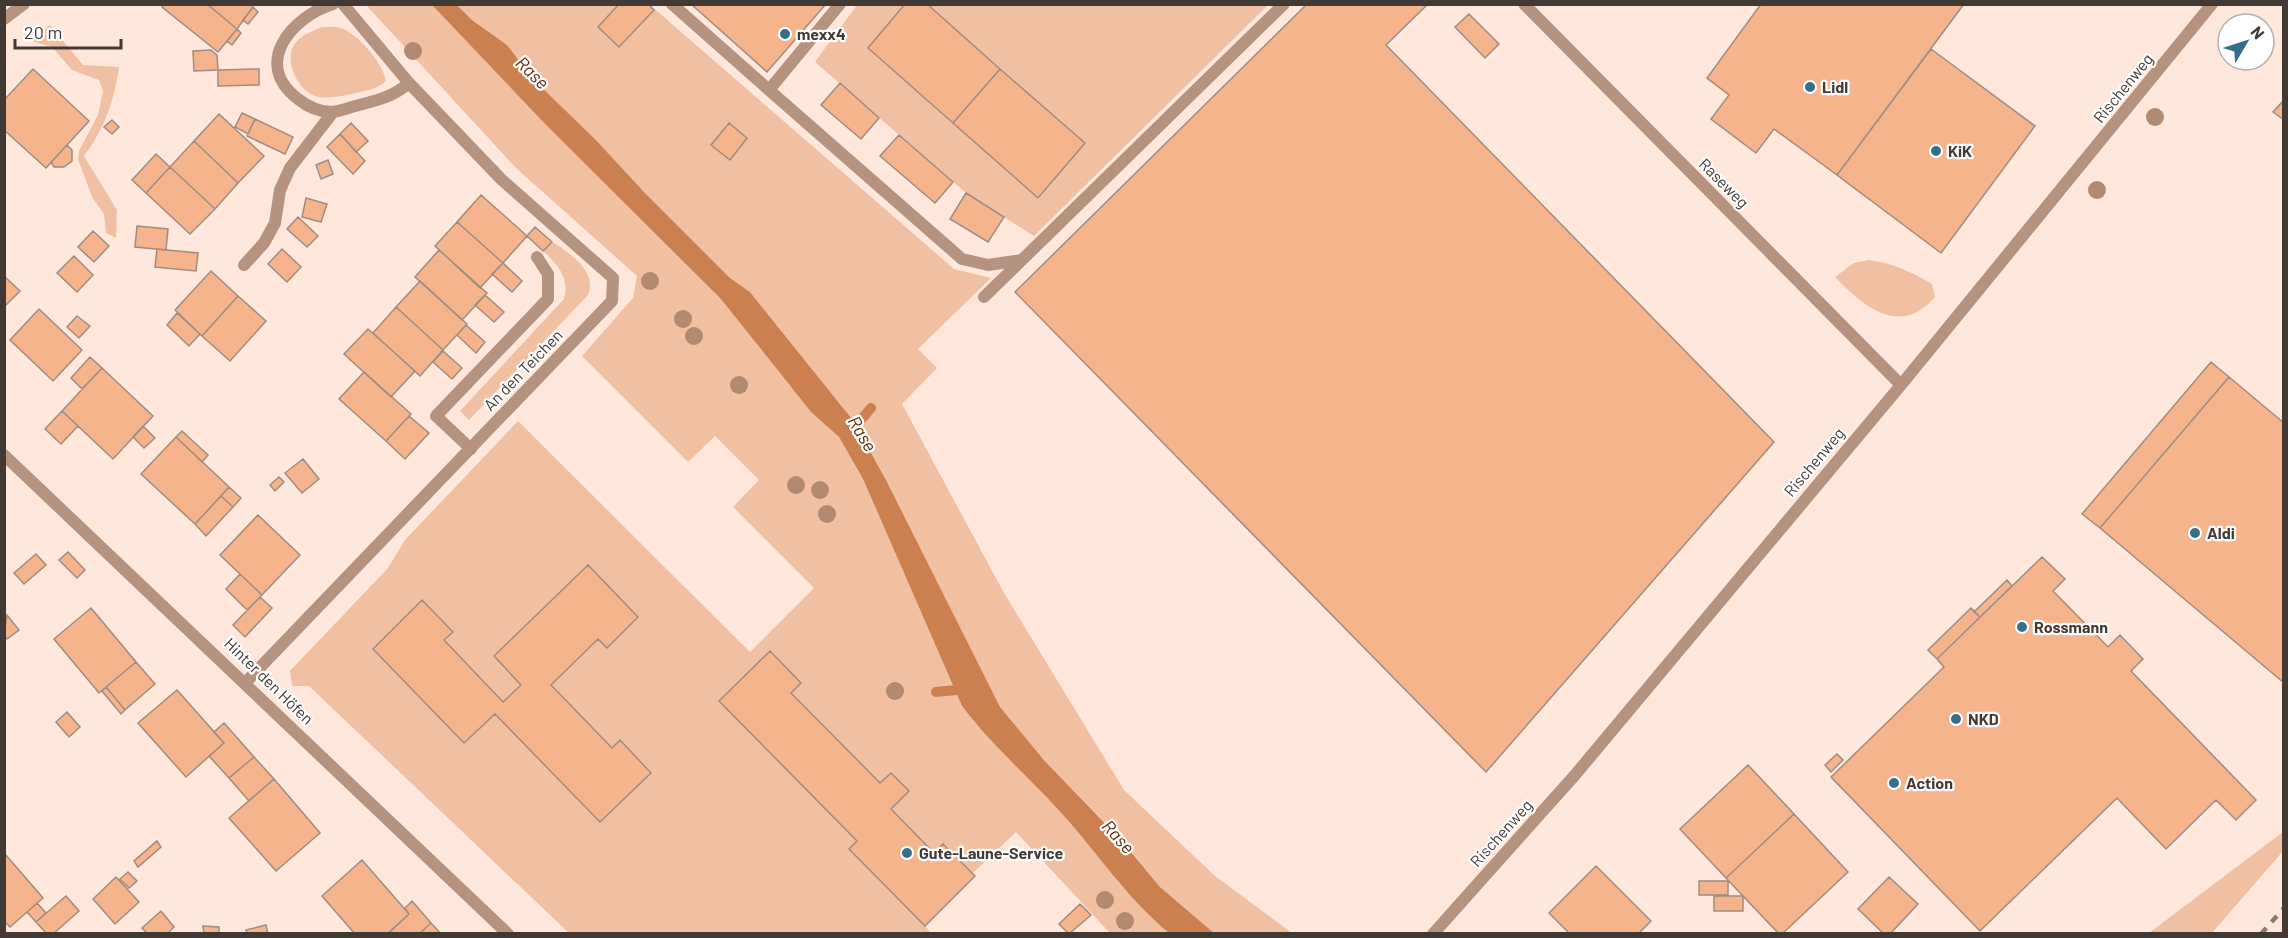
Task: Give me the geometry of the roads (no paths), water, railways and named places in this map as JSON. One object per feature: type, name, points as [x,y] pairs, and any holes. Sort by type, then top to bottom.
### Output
[{"type":"street","points":[[4,20],[24,4]]},
{"type":"street","points":[[333,4],[297,24],[286,36],[278,60],[278,72],[284,85],[293,96],[319,111],[333,112],[395,94],[409,83]]},
{"type":"street","name":"An den Teichen","points":[[246,682],[612,301],[613,278],[501,179],[409,83],[343,4]]},
{"type":"street","points":[[672,4],[962,259],[988,265],[1022,260]]},
{"type":"street","points":[[768,90],[840,4]]},
{"type":"street","points":[[984,297],[1284,4]]},
{"type":"street","name":"Raseweg","points":[[1524,4],[1901,385]]},
{"type":"street","name":"Rischenweg","points":[[1433,933],[1575,775],[1901,385],[2212,4]]},
{"type":"street","points":[[244,265],[264,243],[275,223],[280,190],[290,168],[333,112]]},
{"type":"street","points":[[471,449],[436,416],[548,299],[550,291],[548,274],[537,257]]},
{"type":"street","name":"Hinter den Höfen","points":[[4,455],[246,682],[508,933]]},
{"type":"water","name":"Rase","points":[[432,5],[457,5],[472,20],[507,45],[535,81],[596,140],[644,192],[730,278],[750,292],[852,419],[886,480],[1000,707],[1043,759],[1122,841],[1160,887],[1214,933],[1169,933],[1153,919],[1123,887],[1068,820],[972,719],[962,706],[863,479],[839,437],[811,412],[720,298],[547,126]]},
{"type":"waterway","name":"Rase","points":[[848,435],[871,408]]},
{"type":"waterway","points":[[936,692],[967,689]]},
{"type":"railway","points":[[2261,934],[2284,908]]},
{"type":"place","name":"mexx4","points":[[785,34]]},
{"type":"place","name":"Lidl","points":[[1810,87]]},
{"type":"place","name":"KiK","points":[[1936,151]]},
{"type":"place","name":"Aldi","points":[[2195,533]]},
{"type":"place","name":"Rossmann","points":[[2022,627]]},
{"type":"place","name":"NKD","points":[[1956,719]]},
{"type":"place","name":"Action","points":[[1894,783]]},
{"type":"place","name":"Gute-Laune-Service","points":[[907,853]]}]
